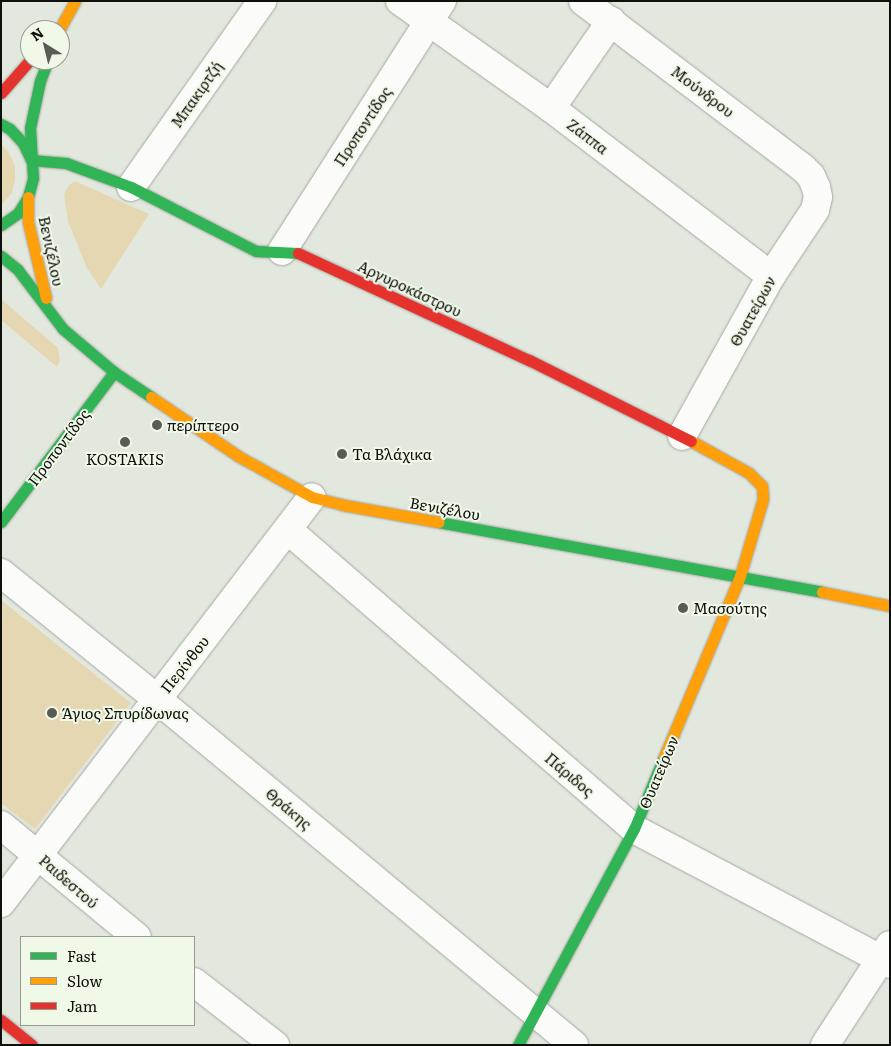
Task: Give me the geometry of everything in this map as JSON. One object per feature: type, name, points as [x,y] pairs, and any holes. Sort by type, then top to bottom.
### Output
[{"type":"street","points":[[64,20],[75,1]]},
{"type":"street","name":"Μπακιρτζή","points":[[131,187],[262,1]]},
{"type":"street","name":"Ζάππα","points":[[400,1],[436,11],[551,108],[771,276]]},
{"type":"street","name":"Μούνδρου","points":[[583,1],[803,168],[811,176],[816,187]]},
{"type":"street","name":"Προποντίδος","points":[[282,251],[436,11]]},
{"type":"street","points":[[551,108],[611,21]]},
{"type":"street","points":[[1,93],[21,70]]},
{"type":"street","name":"Βενιζέλου","points":[[44,70],[30,128],[33,178],[28,197],[28,222],[50,312]]},
{"type":"street","points":[[1,124],[10,129],[23,143],[31,160]]},
{"type":"street","name":"Αργυροκάστρου","points":[[31,160],[66,163],[131,187],[256,251],[296,252],[529,360],[682,436],[749,473],[762,486]]},
{"type":"street","name":"Θυατείρων","points":[[682,436],[771,276],[815,210],[818,197],[816,187]]},
{"type":"street","points":[[1,225],[18,213],[28,197]]},
{"type":"street","name":"Βενιζέλου","points":[[1,256],[18,270],[50,312],[76,341],[114,372],[238,456],[312,497],[344,505],[740,576],[890,606]]},
{"type":"street","name":"Προποντίδος","points":[[1,522],[114,372]]},
{"type":"street","name":"Θυατείρων","points":[[518,1045],[634,829],[740,576],[763,499],[762,486]]},
{"type":"street","name":"Περίνθου","points":[[1,903],[312,497]]},
{"type":"street","name":"Πάριδος","points":[[288,530],[634,829],[887,956]]},
{"type":"street","name":"Θράκης","points":[[1,573],[157,699],[574,1045]]},
{"type":"street","name":"Ραιδεστού","points":[[1,825],[39,854],[76,889],[136,936]]},
{"type":"street","points":[[825,1045],[887,956]]},
{"type":"street","points":[[195,983],[275,1045]]},
{"type":"street","points":[[1,1020],[32,1045]]},
{"type":"shaded area","points":[[1,144],[9,153],[15,166],[15,179],[12,193],[1,205]]},
{"type":"shaded area","points":[[75,181],[149,214],[101,289],[87,268],[68,222],[64,194],[69,185]]},
{"type":"shaded area","points":[[1,299],[58,348],[60,361],[57,367],[1,320]]},
{"type":"shaded area","points":[[1,600],[131,703],[35,829],[1,803]]},
{"type":"traffic: fast","points":[[1,225],[18,213],[28,197],[33,178],[30,128],[44,70]]},
{"type":"traffic: fast","points":[[1,124],[10,129],[23,143],[31,160]]},
{"type":"traffic: fast","points":[[31,160],[66,163],[131,187],[256,251],[298,253]]},
{"type":"traffic: fast","points":[[1,256],[18,270],[63,329],[114,372],[151,397]]},
{"type":"traffic: fast","points":[[1,522],[114,372]]},
{"type":"traffic: fast","points":[[438,522],[822,592]]},
{"type":"traffic: fast","points":[[518,1045],[634,829],[664,757]]},
{"type":"traffic: slow","points":[[65,20],[75,1]]},
{"type":"traffic: slow","points":[[28,197],[28,222],[46,298]]},
{"type":"traffic: slow","points":[[151,397],[238,456],[312,497],[343,505],[438,522]]},
{"type":"traffic: slow","points":[[664,757],[740,576],[763,499],[762,486],[749,473],[691,441]]},
{"type":"traffic: slow","points":[[822,592],[890,606]]},
{"type":"traffic: jam","points":[[1,93],[21,70]]},
{"type":"traffic: jam","points":[[298,253],[529,360],[691,441]]},
{"type":"traffic: jam","points":[[1,1020],[32,1045]]},
{"type":"place","name":"περίπτερο","points":[[157,425]]},
{"type":"place","name":"KOSTAKIS","points":[[125,442]]},
{"type":"place","name":"Τα Βλάχικα","points":[[342,454]]},
{"type":"place","name":"Μασούτης","points":[[683,608]]},
{"type":"place","name":"Άγιος Σπυρίδωνας","points":[[52,713]]}]
